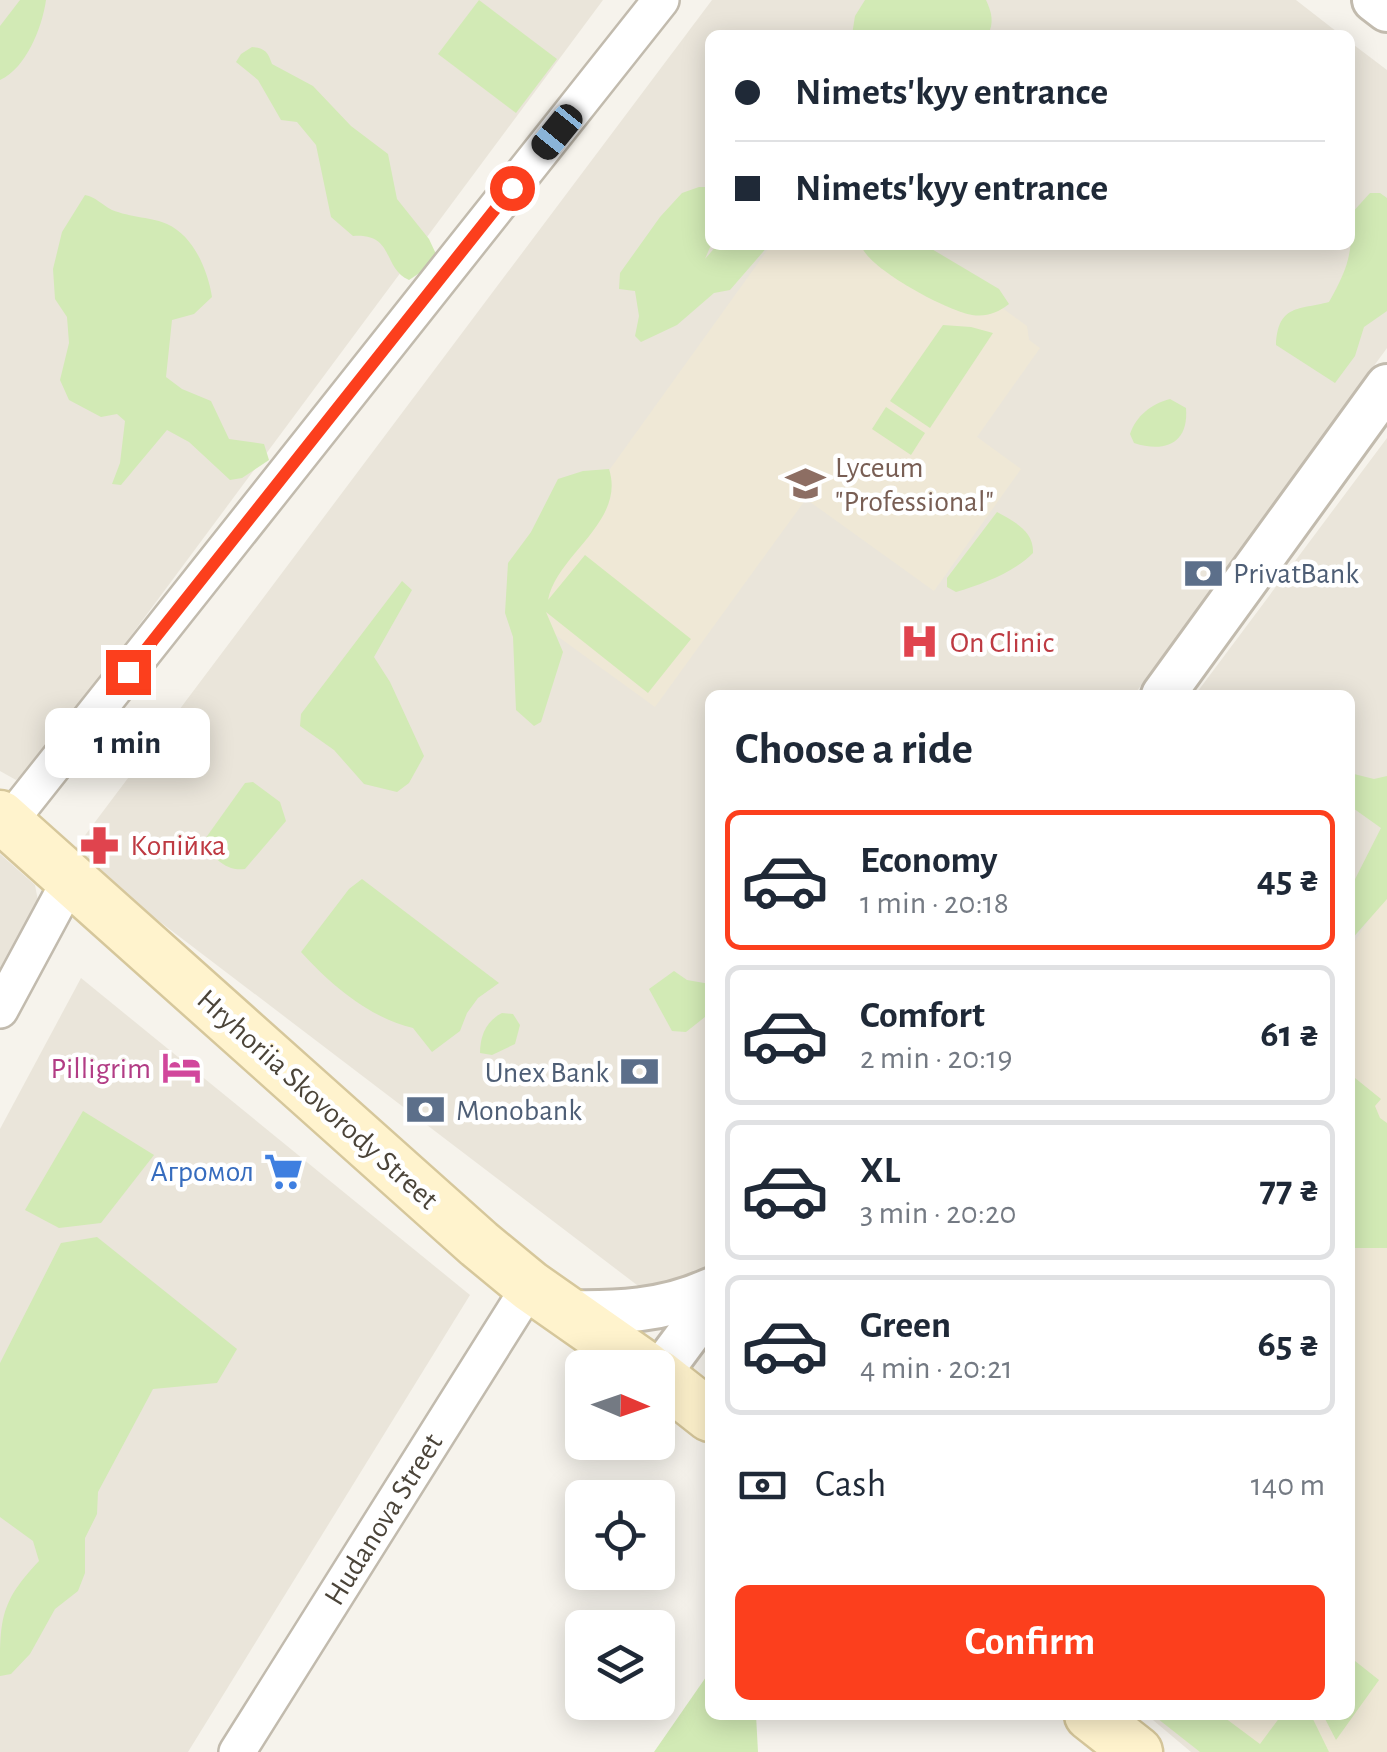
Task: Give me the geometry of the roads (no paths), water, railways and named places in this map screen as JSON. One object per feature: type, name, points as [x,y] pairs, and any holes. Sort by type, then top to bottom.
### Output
[{"type":"main road","name":"Hryhoriia Skovorody Street","points":[[4,820],[548,1299],[621,1350]]},
{"type":"main road","points":[[675,1388],[705,1412]]},
{"type":"main road","points":[[1096,1720],[1137,1752]]},
{"type":"street","points":[[4,820],[661,0]]},
{"type":"street","points":[[1374,0],[1387,10]]},
{"type":"street","points":[[1167,690],[1387,386]]},
{"type":"street","points":[[0,1010],[70,880]]},
{"type":"street","points":[[548,1299],[642,1310],[705,1292]]},
{"type":"street","name":"Hudanova Street","points":[[237,1752],[548,1299]]},
{"type":"street","points":[[675,1352],[705,1312]]},
{"type":"place","name":"Lyceum \"Professional\"","points":[[805,484]]},
{"type":"place","name":"PrivatBank","points":[[1203,573]]},
{"type":"place","name":"On Clinic","points":[[920,642]]},
{"type":"place","name":"Копійка","points":[[100,845]]},
{"type":"place","name":"Pilligrim","points":[[181,1068]]},
{"type":"place","name":"Unex Bank","points":[[639,1072]]},
{"type":"place","name":"Monobank","points":[[426,1110]]},
{"type":"place","name":"Агромол","points":[[284,1171]]}]
